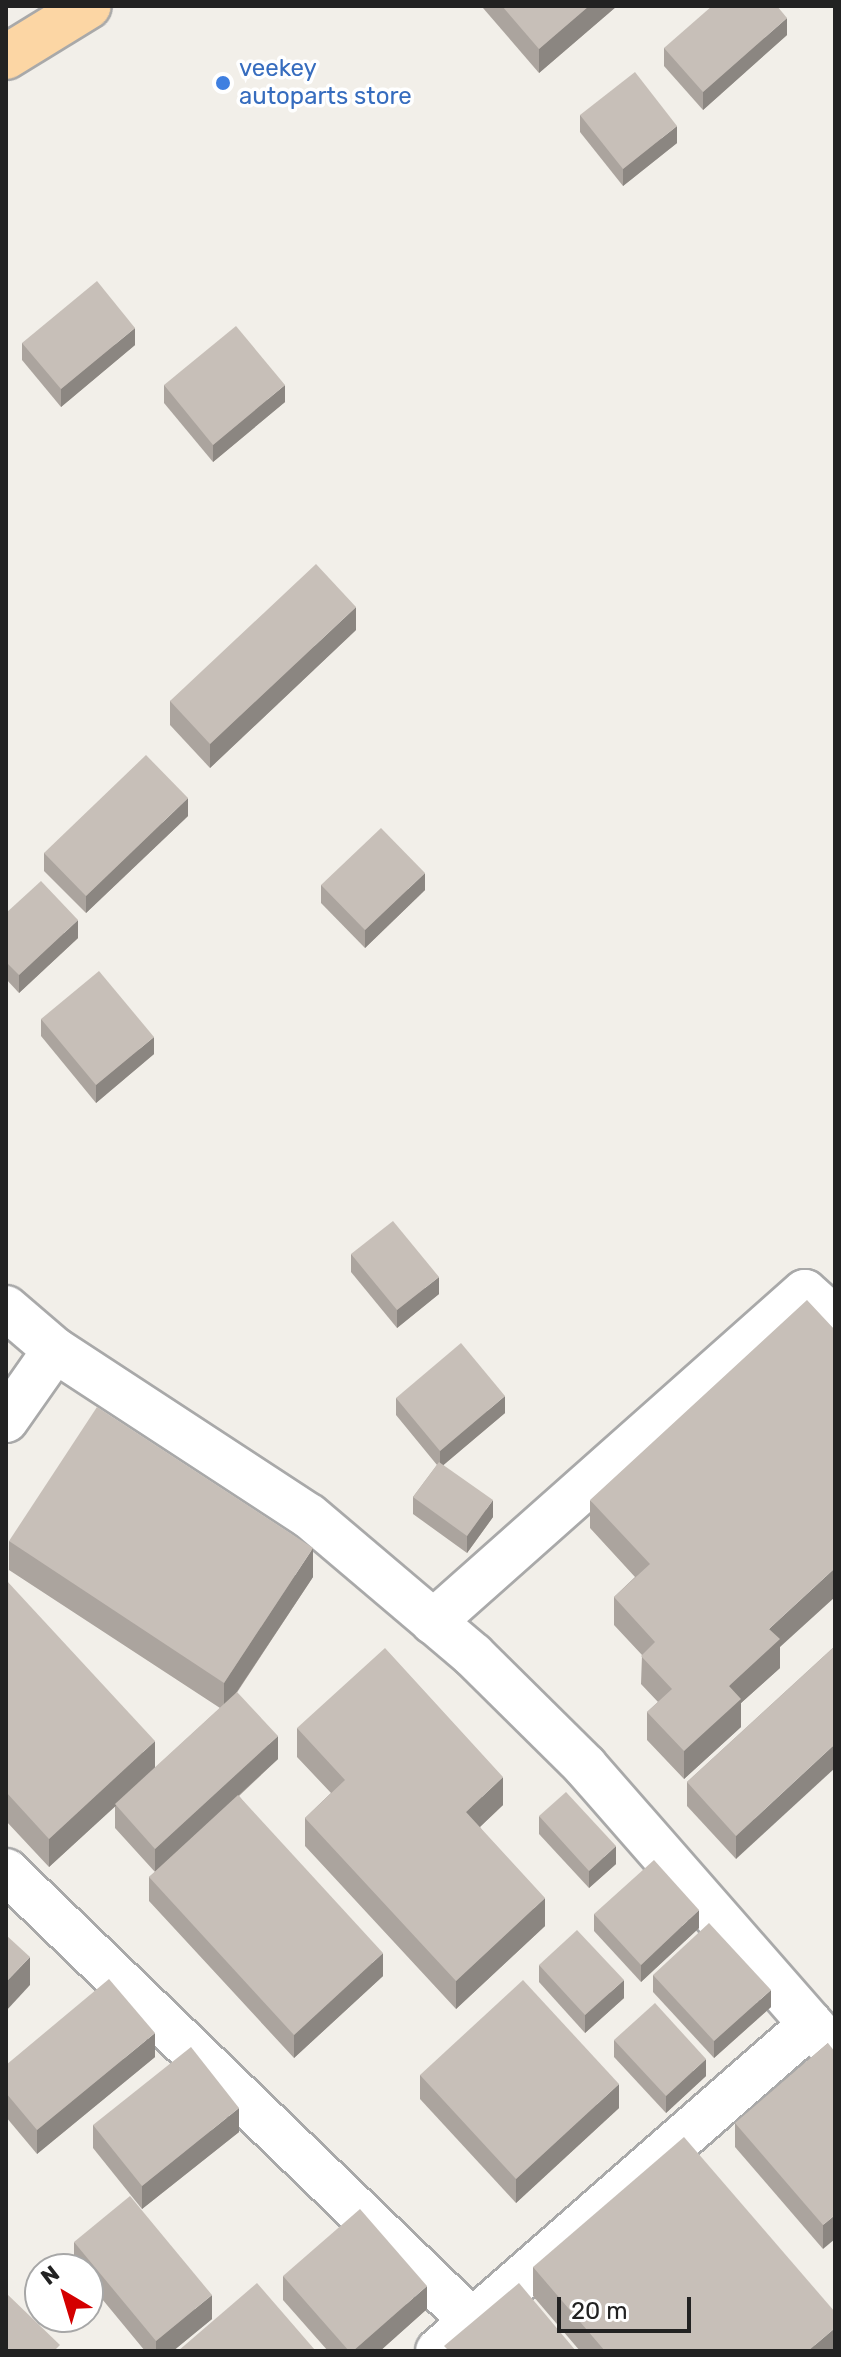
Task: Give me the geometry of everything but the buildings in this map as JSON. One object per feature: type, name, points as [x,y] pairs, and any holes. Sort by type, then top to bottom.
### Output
[{"type":"main road","points":[[6,57],[89,6]]},
{"type":"street","points":[[433,1622],[805,1292],[835,1319]]},
{"type":"street","points":[[6,1308],[55,1350],[309,1516],[433,1622],[585,1766],[701,1905],[823,2038],[438,2351]]},
{"type":"street","points":[[6,1420],[55,1350]]},
{"type":"street","points":[[6,1871],[472,2321]]},
{"type":"place","name":"veekey autoparts store","points":[[223,83]]}]
